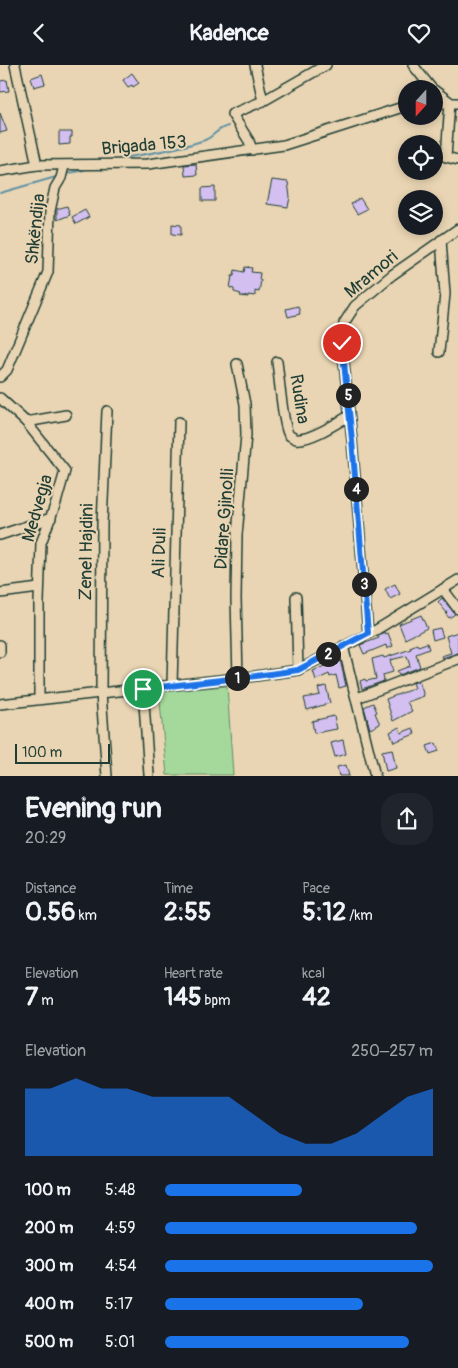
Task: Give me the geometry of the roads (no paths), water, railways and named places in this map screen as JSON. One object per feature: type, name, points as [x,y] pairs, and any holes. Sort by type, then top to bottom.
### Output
[{"type":"street","points":[[15,65],[37,165]]},
{"type":"street","points":[[255,65],[263,101]]},
{"type":"street","points":[[252,150],[249,141],[232,114],[263,101],[326,65]]},
{"type":"street","points":[[413,65],[425,80]]},
{"type":"street","points":[[443,96],[454,102],[446,157],[458,161]]},
{"type":"street","name":"Brigada 153","points":[[0,171],[37,165],[148,163],[284,145],[398,109]]},
{"type":"street","name":"Shkëndija","points":[[0,377],[7,370],[48,272],[50,211],[55,188],[61,178],[64,166]]},
{"type":"street","name":"Mramori","points":[[368,633],[342,343],[344,323],[355,306],[392,275],[458,229]]},
{"type":"street","points":[[439,352],[444,294],[441,241]]},
{"type":"street","name":"Rudina","points":[[277,363],[286,423],[289,434],[292,437],[303,438],[312,435],[349,416]]},
{"type":"street","name":"Didare Gjinolli","points":[[237,364],[245,404],[246,435],[237,535],[238,678]]},
{"type":"street","name":"Medvegja","points":[[0,397],[26,422],[65,471],[51,518],[41,543],[39,699]]},
{"type":"street","name":"Zenel Hajdini","points":[[107,411],[102,524],[101,693],[107,775]]},
{"type":"street","points":[[26,422],[66,415]]},
{"type":"street","name":"Ali Duli","points":[[172,685],[179,422]]},
{"type":"street","points":[[0,535],[51,518]]},
{"type":"street","points":[[0,704],[298,670],[368,633],[458,581]]},
{"type":"street","points":[[0,593],[39,588]]},
{"type":"street","points":[[443,589],[458,609]]},
{"type":"street","points":[[296,597],[298,670]]},
{"type":"street","points":[[0,645],[0,652]]},
{"type":"street","points":[[343,646],[375,775]]},
{"type":"street","points":[[357,698],[458,659]]},
{"type":"street","points":[[143,689],[149,775]]},
{"type":"waterway","points":[[124,158],[165,151],[205,140],[228,126]]},
{"type":"waterway","points":[[65,174],[84,170]]},
{"type":"waterway","points":[[0,193],[56,177]]}]
